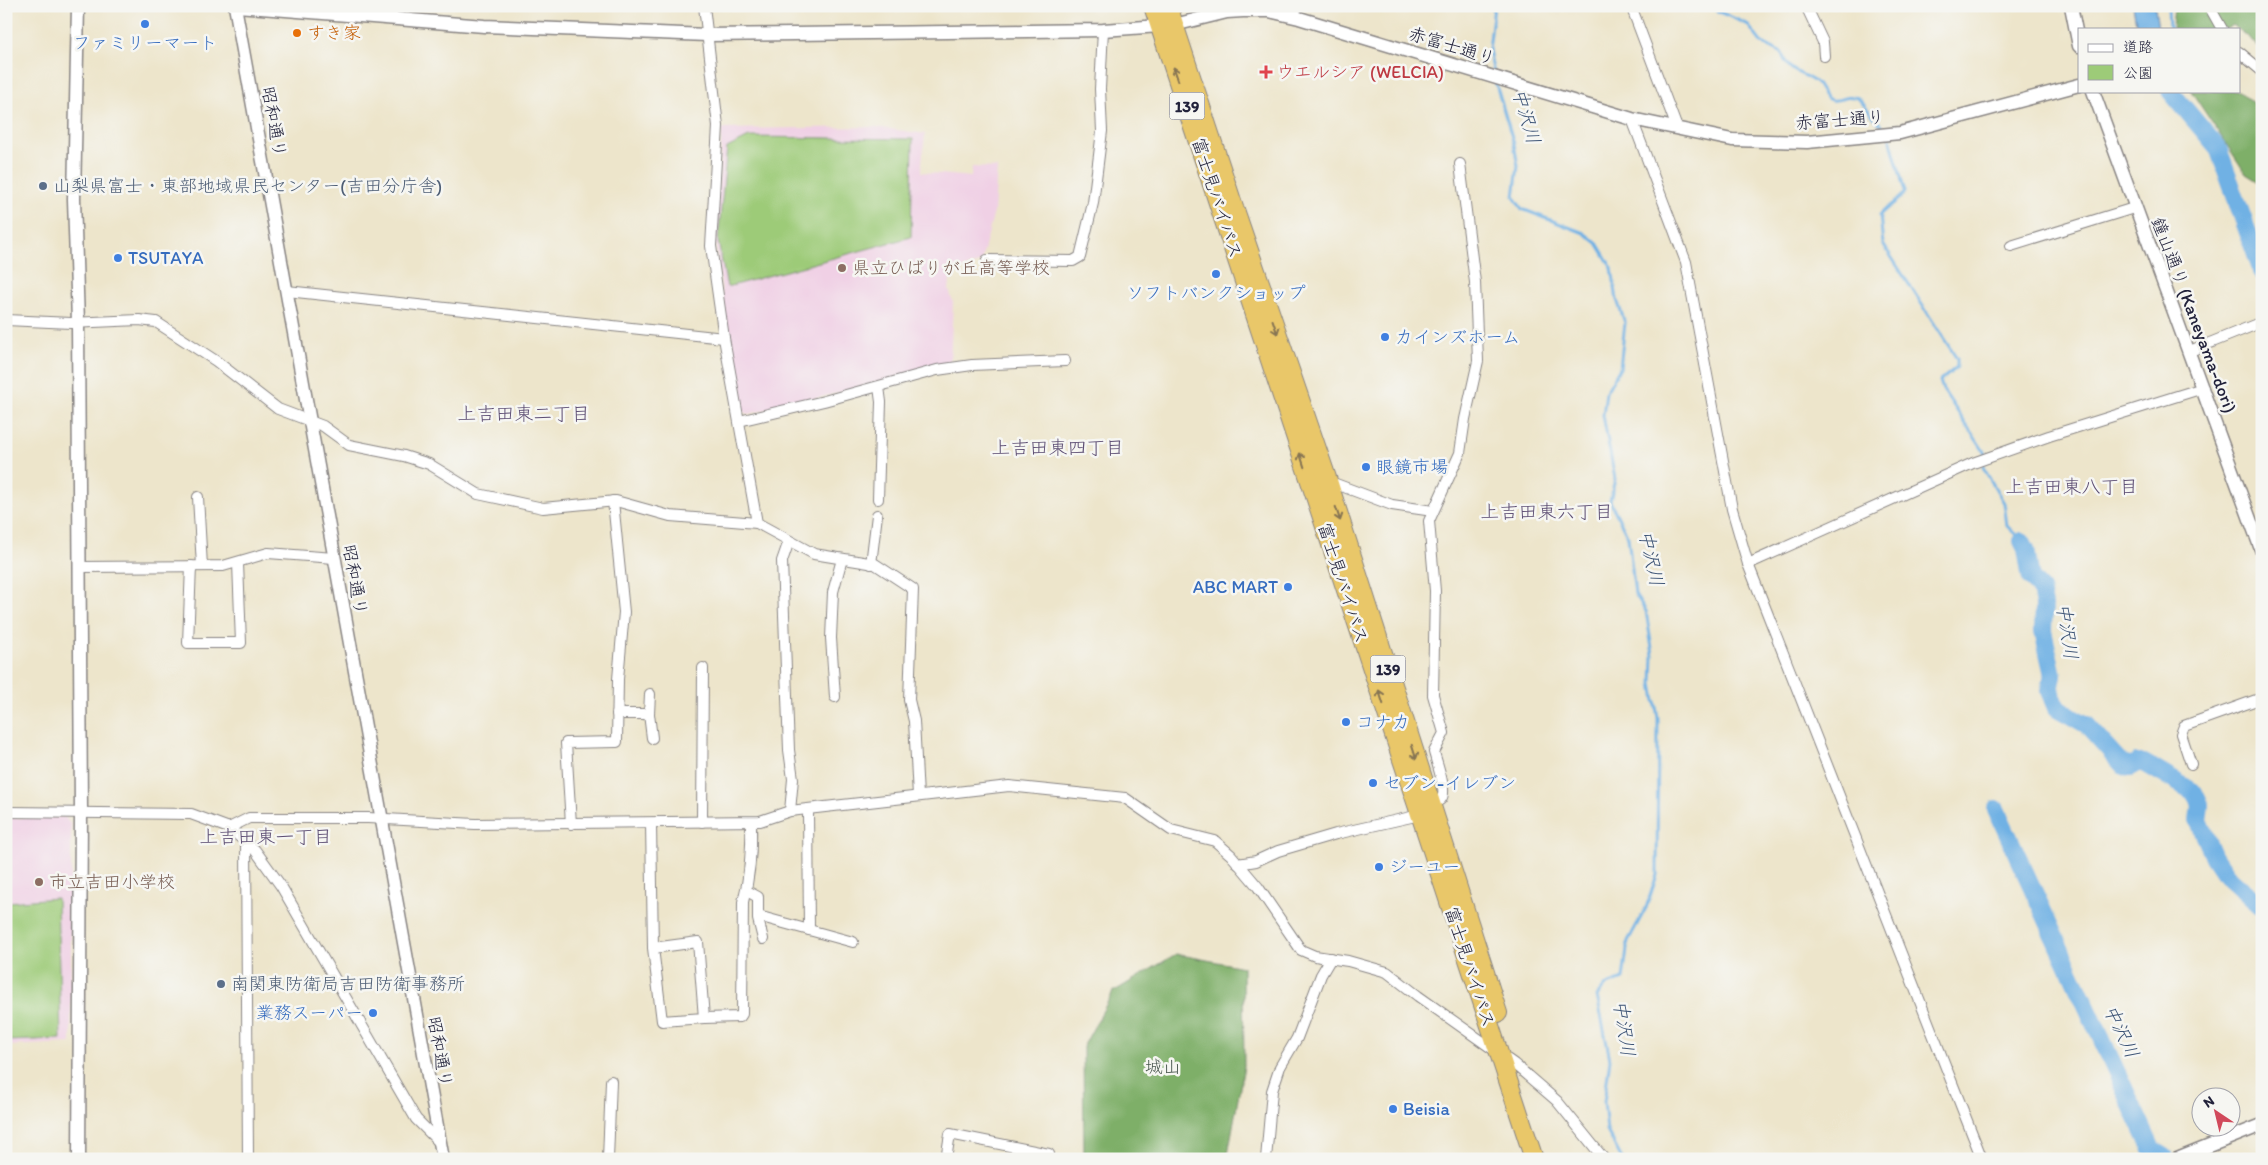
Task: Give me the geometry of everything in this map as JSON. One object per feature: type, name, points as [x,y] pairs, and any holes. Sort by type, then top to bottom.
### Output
[{"type":"highway","name":"富士見バイパス","points":[[1153,6],[1167,25],[1230,198],[1328,481],[1498,1053],[1534,1159]]},
{"type":"highway","name":"富士見バイパス","points":[[1168,6],[1167,25],[1425,809],[1546,1159]]},
{"type":"street","points":[[78,6],[74,199],[78,322],[81,812],[79,1159]]},
{"type":"street","name":"赤富士通り","points":[[236,6],[484,26],[707,35],[1103,30],[1167,25],[1227,12],[1295,12],[1632,119],[1732,140],[1807,142],[1900,133],[2078,84]]},
{"type":"street","name":"昭和通り","points":[[236,6],[443,1159]]},
{"type":"street","points":[[704,6],[718,126],[711,246],[724,338],[757,523]]},
{"type":"street","points":[[1630,6],[1677,128]]},
{"type":"street","points":[[1806,6],[1823,42],[1824,56]]},
{"type":"street","points":[[2071,6],[2078,41]]},
{"type":"street","points":[[2209,6],[2221,28]]},
{"type":"street","points":[[987,260],[1073,261],[1080,257],[1093,203],[1102,131],[1100,89],[1103,30]]},
{"type":"street","points":[[2240,53],[2262,71]]},
{"type":"street","name":"鐘山通り (Kaneyama-dori)","points":[[2093,92],[2134,208],[2190,352],[2261,549]]},
{"type":"street","points":[[1632,119],[1686,262],[1732,509],[1748,564],[1982,1159]]},
{"type":"street","points":[[1238,864],[1256,861],[1278,851],[1425,809],[1443,796],[1443,786],[1434,752],[1444,733],[1433,694],[1436,591],[1429,529],[1433,511],[1460,453],[1465,419],[1478,361],[1475,282],[1460,164]]},
{"type":"street","points":[[2011,246],[2134,208]]},
{"type":"street","points":[[287,291],[724,338]]},
{"type":"street","points":[[6,320],[78,322],[139,320],[156,322],[216,361],[266,402],[290,415],[323,426],[349,445],[404,456],[429,464],[478,494],[543,508],[613,501],[670,516],[757,523],[814,554],[870,564],[892,574],[913,589],[909,700],[914,721],[918,796]]},
{"type":"street","points":[[2190,352],[2262,322]]},
{"type":"street","points":[[739,421],[879,387],[938,370],[972,365],[1065,361]]},
{"type":"street","points":[[878,499],[881,402],[879,387]]},
{"type":"street","points":[[1748,564],[1973,463],[2049,436],[2203,388]]},
{"type":"street","points":[[1328,481],[1392,506],[1433,511]]},
{"type":"street","points":[[198,498],[202,566]]},
{"type":"street","points":[[571,824],[566,743],[617,742],[618,679],[624,612],[613,501]]},
{"type":"street","points":[[870,564],[877,515]]},
{"type":"street","points":[[790,541],[782,561],[789,750],[793,779],[790,811]]},
{"type":"street","points":[[79,567],[223,566],[268,554],[334,558]]},
{"type":"street","points":[[835,697],[831,638],[833,592],[842,559]]},
{"type":"street","points":[[191,566],[188,643],[240,643],[238,563]]},
{"type":"street","points":[[702,822],[703,668]]},
{"type":"street","points":[[650,694],[649,714],[652,738]]},
{"type":"street","points":[[2191,764],[2181,734],[2184,726],[2262,698]]},
{"type":"street","points":[[618,714],[649,714]]},
{"type":"street","points":[[229,828],[249,818],[382,819],[475,824],[760,822],[790,811],[1009,786],[1125,798],[1171,830],[1215,842],[1258,886],[1301,950],[1315,956],[1331,958],[1387,972],[1514,1064],[1557,1101],[1604,1159]]},
{"type":"street","points":[[808,809],[809,930]]},
{"type":"street","points":[[6,812],[191,814],[229,828],[255,850],[281,886],[416,1119],[439,1142]]},
{"type":"street","points":[[650,823],[653,948],[662,1021],[740,1017],[742,1014],[743,902],[752,851],[751,822]]},
{"type":"street","points":[[246,842],[248,1159]]},
{"type":"street","points":[[746,892],[758,897],[758,916],[762,939]]},
{"type":"street","points":[[758,916],[852,942]]},
{"type":"street","points":[[653,948],[698,942],[704,1018]]},
{"type":"street","points":[[1266,1159],[1272,1091],[1280,1067],[1297,1038],[1321,975],[1331,958]]},
{"type":"street","points":[[608,1159],[612,1081]]},
{"type":"street","points":[[2177,1159],[2262,1125]]},
{"type":"street","points":[[946,1159],[950,1134],[1049,1154],[1048,1159]]},
{"type":"shaded area","name":"県立ひばりが丘高等学校","points":[[876,127],[925,134],[921,172],[971,177],[972,167],[997,168],[994,212],[981,262],[951,273],[949,290],[953,302],[950,363],[842,392],[748,414],[743,412],[727,331],[715,240],[722,129]]},
{"type":"shaded area","name":"市立吉田小学校","points":[[65,817],[71,825],[71,1043],[6,1046],[6,818]]},
{"type":"green space","points":[[2174,6],[2262,6],[2262,49],[2240,31],[2240,28],[2233,25],[2229,28],[2172,28]]},
{"type":"green space","points":[[2192,92],[2240,92],[2262,111],[2262,184],[2246,174]]},
{"type":"green space","points":[[749,137],[913,139],[911,237],[727,287],[718,241],[727,148]]},
{"type":"green space","points":[[6,893],[7,902],[57,898],[61,1039],[6,1041]]},
{"type":"green space","name":"城山","points":[[1176,954],[1243,967],[1244,1066],[1227,1159],[1084,1159],[1083,1047],[1113,992]]},
{"type":"water","points":[[2133,6],[2155,6],[2158,28],[2137,28]]},
{"type":"waterway","name":"中沢川","points":[[1494,6],[1489,50],[1494,74]]},
{"type":"waterway","name":"中沢川","points":[[1714,6],[1717,11],[1747,24],[1761,42],[1782,53],[1787,65],[1816,83],[1828,99],[1858,98],[1885,130]]},
{"type":"waterway","points":[[2168,6],[2169,28]]},
{"type":"waterway","name":"中沢川","points":[[1495,81],[1514,144],[1518,166],[1514,197],[1522,209],[1584,233],[1597,243],[1612,268],[1617,300],[1625,323],[1620,368],[1606,392],[1603,415],[1615,479],[1610,501],[1628,537],[1635,594],[1646,611],[1653,655],[1652,683],[1658,718],[1657,875],[1646,908],[1628,941],[1623,979],[1605,986],[1597,996],[1610,1059],[1604,1102],[1607,1131],[1622,1159]]},
{"type":"waterway","points":[[2171,92],[2218,148],[2262,272]]},
{"type":"waterway","name":"中沢川","points":[[1890,138],[1905,192],[1880,215],[1883,244],[1957,359],[1957,367],[1940,381],[1943,390],[1985,453],[1983,467],[2004,503],[2007,526],[2022,541]]},
{"type":"waterway","name":"中沢川","points":[[2022,541],[2026,549],[2031,579],[2041,589],[2044,605],[2043,631],[2053,675],[2050,691],[2057,708],[2087,725],[2122,764],[2130,767],[2137,763],[2144,763],[2194,792],[2200,805],[2198,820],[2214,857],[2226,875],[2262,907]]},
{"type":"waterway","name":"中沢川","points":[[1996,809],[2152,1149],[2165,1157]]},
{"type":"place","name":"ファミリーマート","points":[[145,24]]},
{"type":"place","name":"すき家","points":[[297,33]]},
{"type":"place","name":"ウエルシア (WELCIA)","points":[[1266,72]]},
{"type":"place","name":"山梨県富士・東部地域県民センター(吉田分庁舎)","points":[[43,186]]},
{"type":"place","name":"TSUTAYA","points":[[118,258]]},
{"type":"place","name":"県立ひばりが丘高等学校","points":[[842,268]]},
{"type":"place","name":"ソフトバンクショップ","points":[[1216,274]]},
{"type":"place","name":"カインズホーム","points":[[1385,337]]},
{"type":"place","name":"眼鏡市場","points":[[1366,467]]},
{"type":"place","name":"ABC MART","points":[[1288,587]]},
{"type":"place","name":"コナカ","points":[[1346,722]]},
{"type":"place","name":"セブン-イレブン","points":[[1373,783]]},
{"type":"place","name":"ジーユー","points":[[1379,867]]},
{"type":"place","name":"市立吉田小学校","points":[[39,882]]},
{"type":"place","name":"南関東防衛局吉田防衛事務所","points":[[221,984]]},
{"type":"place","name":"業務スーパー","points":[[373,1013]]},
{"type":"place","name":"Beisia","points":[[1393,1109]]},
{"type":"district","name":"上吉田東二丁目","points":[[524,413]]},
{"type":"district","name":"上吉田東四丁目","points":[[1058,447]]},
{"type":"district","name":"上吉田東八丁目","points":[[2072,486]]},
{"type":"district","name":"上吉田東六丁目","points":[[1547,511]]},
{"type":"district","name":"上吉田東一丁目","points":[[266,836]]}]
